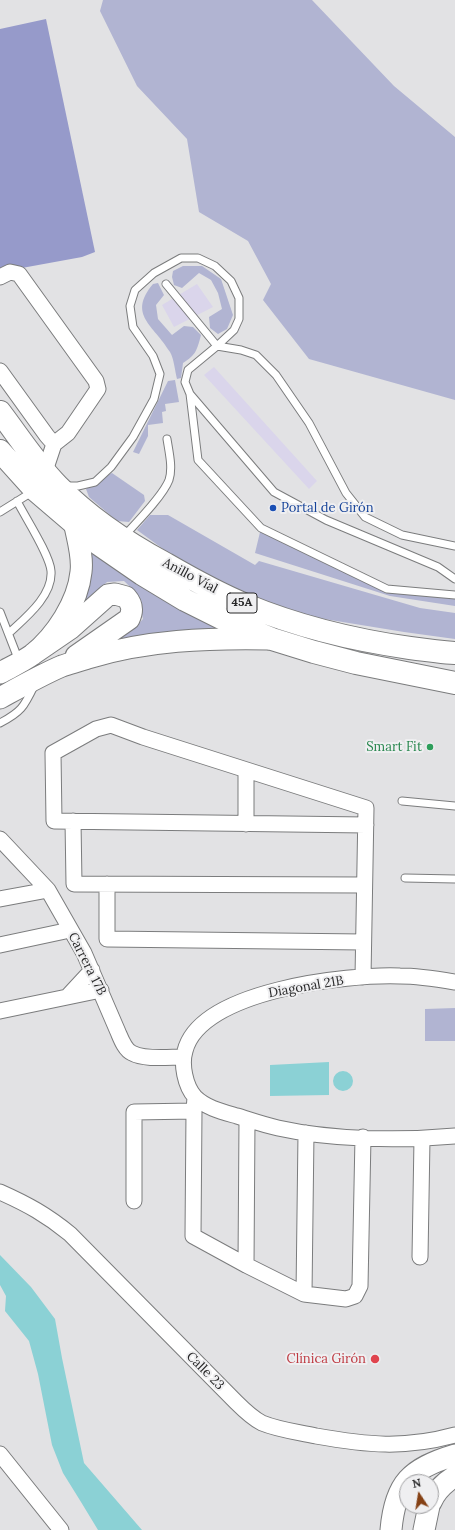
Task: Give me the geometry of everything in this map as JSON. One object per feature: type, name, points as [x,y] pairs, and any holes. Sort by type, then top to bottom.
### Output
[{"type":"highway","name":"Anillo Víal","points":[[0,412],[76,526],[110,552],[185,600],[225,620],[272,639],[314,652],[356,663],[455,683]]},
{"type":"highway","name":"Anillo Víal","points":[[0,451],[46,482],[96,520],[123,538],[201,583],[246,605],[292,622],[332,634],[380,644],[455,653]]},
{"type":"main road","points":[[26,658],[62,622],[77,592],[81,571],[80,551],[76,526]]},
{"type":"main road","points":[[0,673],[26,658],[71,628],[108,595],[115,594],[126,597],[132,607],[132,613],[129,620],[86,648],[63,666]]},
{"type":"main road","points":[[0,698],[63,666],[109,652],[180,640],[222,638],[272,639]]},
{"type":"main road","points":[[391,1527],[396,1502],[402,1487],[411,1475],[422,1467],[455,1455]]},
{"type":"main road","points":[[439,1488],[455,1476]]},
{"type":"main road","points":[[424,1530],[427,1514]]},
{"type":"street","points":[[0,277],[10,272],[19,274],[96,380],[98,389],[68,432],[54,444],[46,482]]},
{"type":"street","points":[[0,371],[46,436],[54,444]]},
{"type":"street","points":[[363,977],[364,885],[366,826],[366,808],[246,771],[111,725],[96,729],[53,753],[54,821],[366,826]]},
{"type":"street","points":[[246,771],[246,824]]},
{"type":"street","points":[[73,821],[74,884],[364,885]]},
{"type":"street","name":"Carrera 17B","points":[[0,839],[48,890],[84,953],[118,1032],[124,1044],[131,1053],[143,1057],[183,1057]]},
{"type":"street","points":[[107,884],[107,939],[363,942]]},
{"type":"street","points":[[0,899],[48,890]]},
{"type":"street","points":[[0,945],[70,930]]},
{"type":"street","points":[[67,997],[92,970]]},
{"type":"street","name":"Diagonal 21B","points":[[183,1057],[186,1044],[195,1031],[208,1020],[243,1001],[263,994],[316,983],[363,977],[400,976],[455,982]]},
{"type":"street","points":[[0,1011],[101,990]]},
{"type":"street","points":[[183,1057],[186,1077],[194,1104],[193,1236],[304,1294],[346,1299],[355,1296],[360,1286],[363,1137]]},
{"type":"street","points":[[134,1201],[134,1112],[194,1104],[208,1106],[247,1120],[276,1128],[306,1133],[422,1139],[455,1136]]},
{"type":"street","points":[[246,1265],[247,1120]]},
{"type":"street","points":[[304,1294],[306,1133]]},
{"type":"street","points":[[420,1257],[422,1139]]},
{"type":"street","name":"Calle 23","points":[[0,1192],[49,1217],[70,1234],[236,1402],[261,1422],[283,1430],[378,1445],[409,1444],[436,1440],[455,1435]]},
{"type":"street","points":[[0,1454],[61,1530]]},
{"type":"lane","points":[[0,512],[46,482],[78,486],[95,482],[111,467],[133,437],[154,399],[160,374],[153,356],[133,327],[130,306],[135,290],[154,273],[181,258],[198,258],[215,266],[231,281],[238,298],[239,319],[234,330],[188,370],[185,382],[190,394],[198,460],[261,528],[387,589],[455,595]]},
{"type":"lane","points":[[166,284],[217,346],[256,354],[276,375],[309,424],[346,493],[365,517],[402,535],[455,546]]},
{"type":"lane","points":[[190,394],[274,492],[326,520],[438,567],[455,579]]},
{"type":"lane","points":[[123,538],[158,497],[169,480],[171,466],[167,439]]},
{"type":"lane","points":[[8,633],[29,615],[41,601],[48,586],[51,571],[45,553],[17,501]]},
{"type":"lane","points":[[0,612],[8,633],[26,658]]},
{"type":"lane","points":[[0,723],[16,715],[25,704],[37,678]]},
{"type":"lane","points":[[402,801],[455,806]]},
{"type":"lane","points":[[405,878],[455,879]]},
{"type":"shaded area","points":[[103,0],[312,0],[394,86],[455,137],[455,400],[309,359],[263,300],[271,284],[248,241],[199,212],[187,139],[137,86],[100,11]]},
{"type":"shaded area","points":[[46,19],[95,252],[82,257],[0,272],[0,29]]},
{"type":"shaded area","points":[[183,266],[202,266],[221,279],[233,315],[227,329],[218,334],[210,328],[209,317],[222,309],[218,293],[211,280],[199,273],[182,288],[174,285],[172,277],[173,271]]},
{"type":"shaded area","points":[[158,283],[164,295],[156,305],[158,319],[172,335],[184,326],[193,327],[201,335],[195,352],[183,363],[181,378],[177,379],[170,352],[146,320],[143,312],[142,304],[146,295],[153,284]]},
{"type":"shaded area","points":[[197,284],[213,307],[174,327],[162,305]]},
{"type":"shaded area","points":[[214,367],[317,481],[309,489],[204,375]]},
{"type":"shaded area","points":[[175,380],[179,402],[165,404],[166,411],[162,412],[163,423],[148,425],[148,436],[139,454],[133,452],[168,381]]},
{"type":"shaded area","points":[[112,473],[144,495],[145,501],[129,522],[117,521],[89,497],[86,489],[95,482]]},
{"type":"shaded area","points":[[150,515],[168,515],[255,565],[259,561],[420,608],[455,613],[455,639],[312,617],[249,595],[181,562],[137,530]]},
{"type":"shaded area","points":[[261,528],[387,589],[455,595],[455,606],[390,596],[255,553]]},
{"type":"shaded area","points":[[88,551],[126,576],[221,628],[163,633],[88,651],[133,629],[143,619],[136,594],[124,581],[107,582],[72,616],[90,583]]},
{"type":"shaded area","points":[[455,1008],[455,1041],[425,1041],[425,1009]]},
{"type":"shaded area","points":[[329,1062],[329,1095],[270,1096],[270,1065]]},
{"type":"shaded area","points":[[343,1071],[350,1074],[353,1081],[350,1088],[343,1091],[336,1088],[333,1081],[336,1074]]},
{"type":"shaded area","points":[[0,1255],[31,1287],[55,1319],[84,1463],[142,1530],[98,1530],[63,1473],[52,1445],[38,1374],[29,1341],[5,1311],[6,1296],[0,1285]]},
{"type":"place","name":"Portal de Girón","points":[[273,508]]},
{"type":"place","name":"Smart Fit","points":[[430,747]]},
{"type":"place","name":"Clínica Girón","points":[[375,1359]]}]
